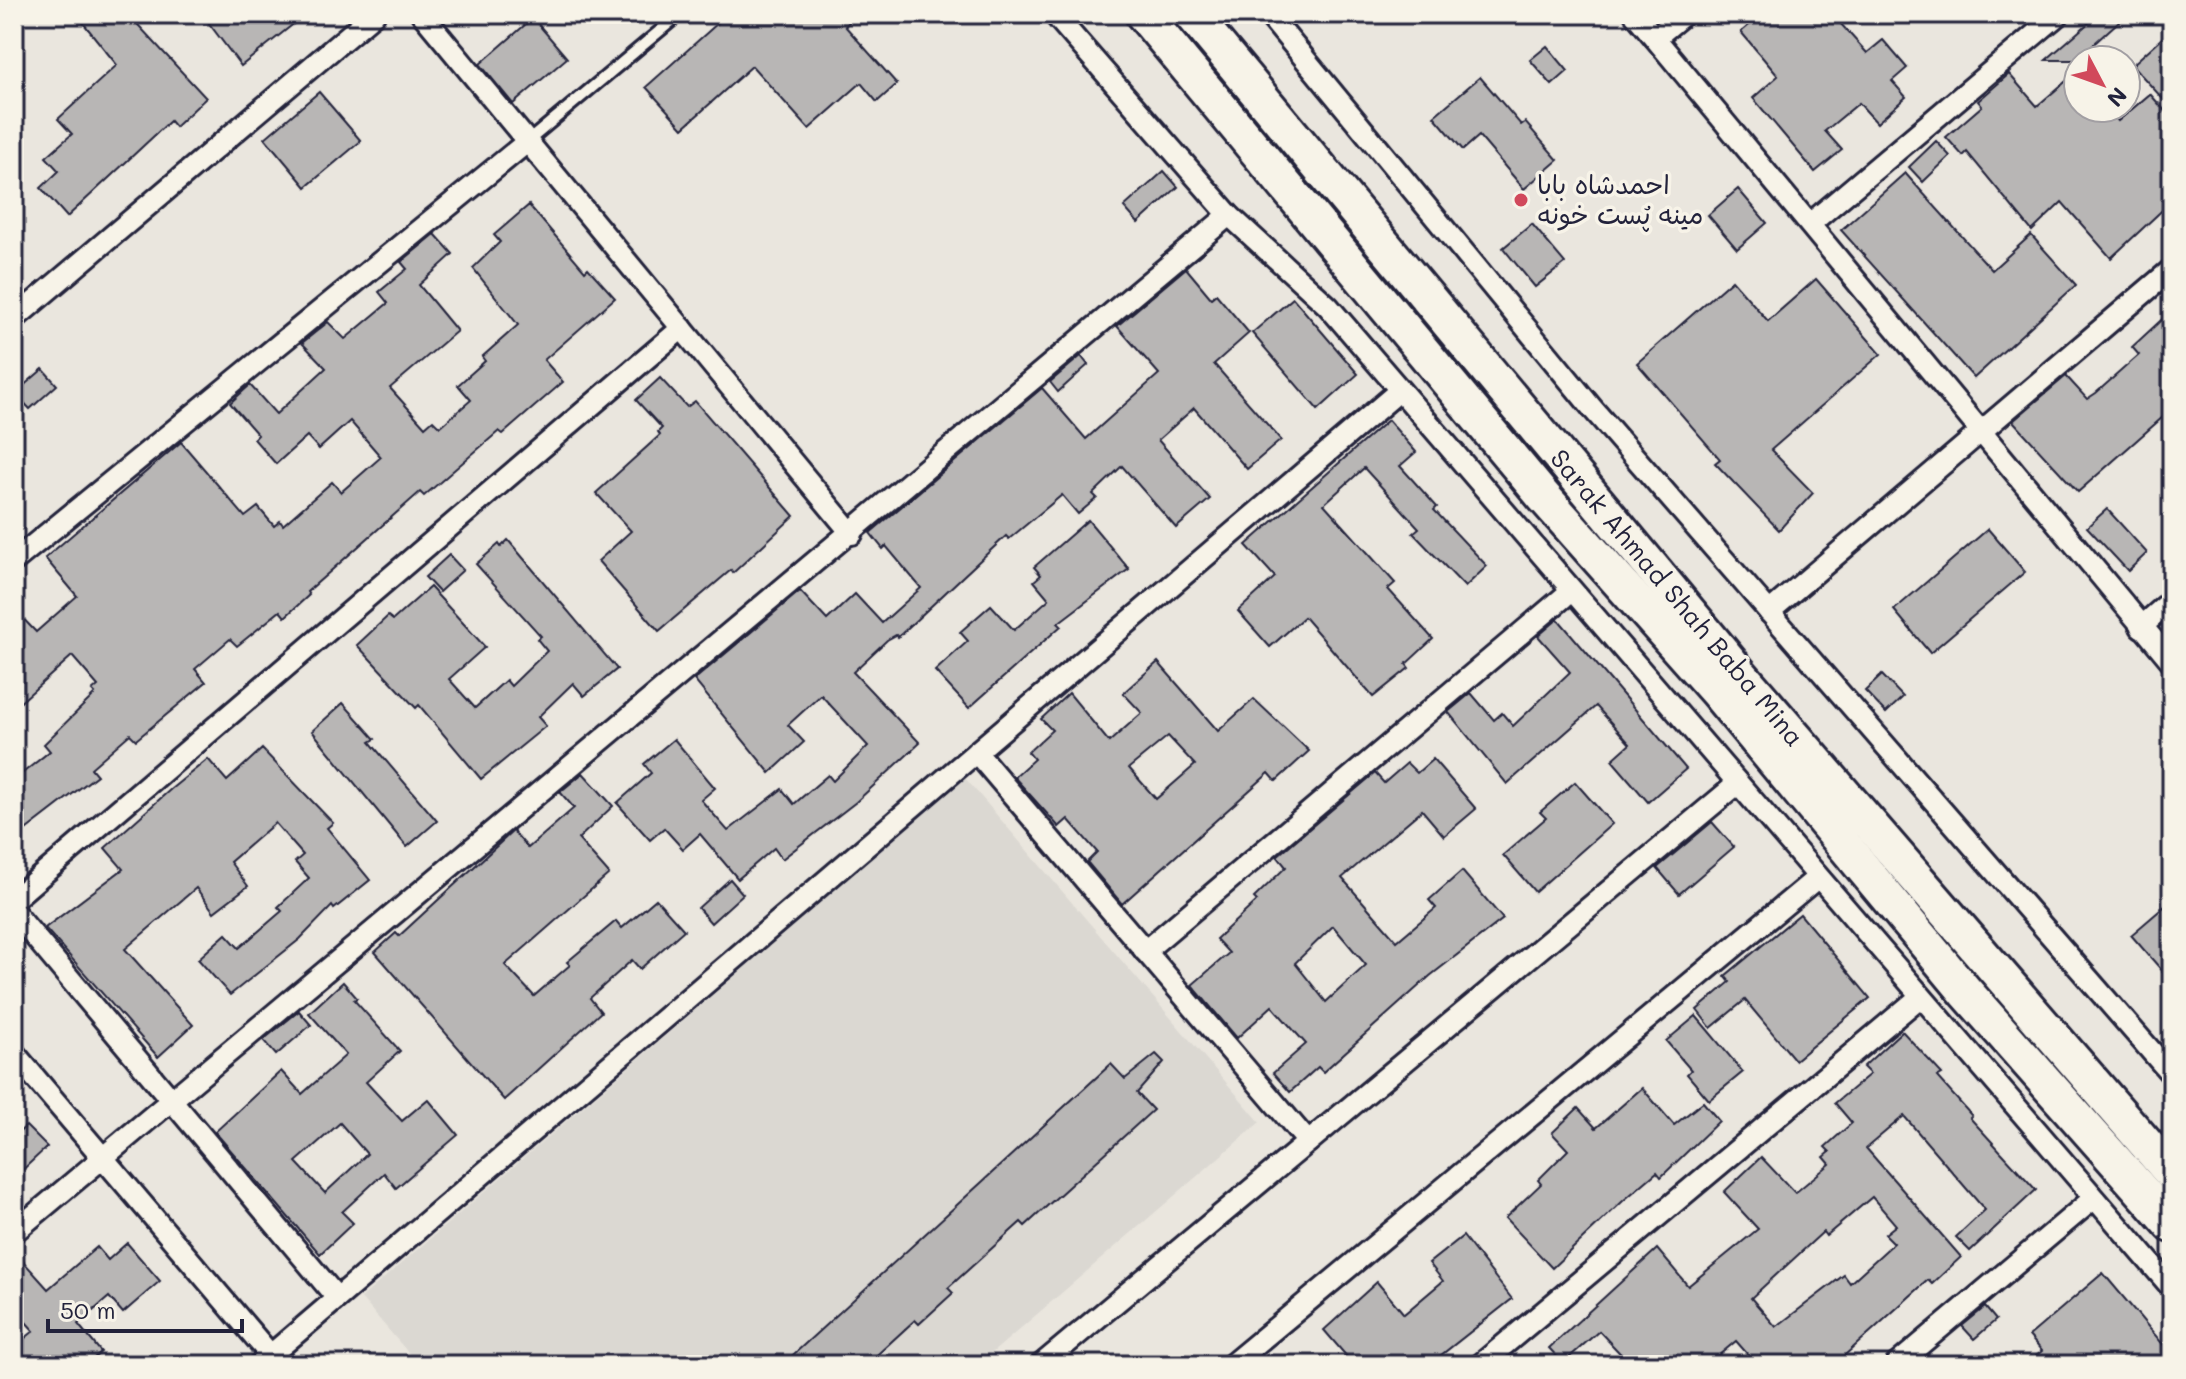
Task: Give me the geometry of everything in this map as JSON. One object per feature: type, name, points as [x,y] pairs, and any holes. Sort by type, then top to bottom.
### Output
[{"type":"highway","points":[[1143,14],[1543,496],[1716,691],[1966,992],[2172,1225]]},
{"type":"highway","name":"Sarak Ahmad Shah Baba Mina","points":[[1192,14],[1741,675],[2172,1174]]},
{"type":"street","points":[[14,319],[374,14]]},
{"type":"street","points":[[422,14],[852,534]]},
{"type":"street","points":[[1054,14],[1229,215],[1328,306],[1736,785],[2172,1288]]},
{"type":"street","points":[[1268,14],[1592,408],[2172,1075]]},
{"type":"street","points":[[1635,14],[2172,662]]},
{"type":"street","points":[[1655,38],[1684,14]]},
{"type":"street","points":[[1811,223],[2059,14]]},
{"type":"street","points":[[14,561],[527,142]]},
{"type":"street","points":[[14,1232],[852,534],[1229,215]]},
{"type":"street","points":[[1769,612],[2172,269]]},
{"type":"street","points":[[14,899],[682,328]]},
{"type":"street","points":[[14,1053],[103,1156],[269,1362],[337,1298],[1399,391]]},
{"type":"street","points":[[1145,951],[1571,591]]},
{"type":"street","points":[[2141,627],[2172,600]]},
{"type":"street","points":[[976,752],[1308,1142]]},
{"type":"street","points":[[1041,1365],[1736,785]]},
{"type":"street","points":[[1231,1365],[1817,878]]},
{"type":"street","points":[[14,912],[337,1298]]},
{"type":"street","points":[[1480,1365],[1920,997]]},
{"type":"street","points":[[1896,1365],[2093,1199]]},
{"type":"lane","points":[[527,142],[680,14]]},
{"type":"shaded area","points":[[965,778],[1260,1122],[978,1365],[419,1365],[361,1298]]},
{"type":"building","points":[[76,14],[128,14],[206,98],[175,127],[170,121],[67,217],[41,188],[59,171],[46,157],[72,134],[58,119],[117,65]]},
{"type":"building","points":[[202,14],[306,14],[241,66]]},
{"type":"building","points":[[728,14],[858,14],[845,26],[897,84],[877,102],[861,83],[809,129],[752,66],[683,128],[646,87]]},
{"type":"building","points":[[1762,14],[1832,14],[1867,53],[1883,40],[1907,68],[1892,81],[1906,97],[1877,123],[1859,103],[1825,131],[1842,150],[1815,172],[1753,98],[1778,76],[1741,32]]},
{"type":"building","points":[[2099,14],[2127,14],[2094,44],[2064,44]]},
{"type":"building","points":[[533,18],[567,58],[513,104],[480,64]]},
{"type":"building","points":[[2172,29],[2172,109],[2142,76],[2142,56]]},
{"type":"building","points":[[1547,46],[1568,71],[1552,85],[1530,60]]},
{"type":"building","points":[[2062,46],[2062,60],[2046,60]]},
{"type":"building","points":[[2009,74],[2037,106],[2062,85],[2062,124],[2142,124],[2142,101],[2150,94],[2172,119],[2172,201],[2111,258],[2062,202],[2032,231],[1967,152],[1963,156],[1946,137],[1982,106],[1978,101]]},
{"type":"building","points":[[1480,77],[1521,125],[1525,122],[1558,160],[1524,189],[1479,136],[1463,150],[1434,116]]},
{"type":"building","points":[[319,92],[361,141],[306,187],[265,138]]},
{"type":"building","points":[[1936,141],[1950,156],[1923,182],[1909,167]]},
{"type":"building","points":[[1164,171],[1178,187],[1138,223],[1124,207]]},
{"type":"building","points":[[1905,173],[1992,270],[2031,235],[2076,285],[1974,378],[1841,230]]},
{"type":"building","points":[[1738,189],[1767,223],[1737,249],[1708,215]]},
{"type":"building","points":[[529,205],[585,271],[588,268],[615,298],[544,360],[563,382],[503,434],[499,431],[424,496],[420,492],[307,592],[309,595],[285,617],[280,611],[237,646],[230,639],[195,669],[206,682],[136,740],[130,734],[91,768],[97,775],[14,839],[14,780],[50,751],[44,744],[95,694],[92,691],[98,686],[72,656],[14,708],[14,609],[36,632],[77,596],[45,558],[181,442],[245,517],[258,507],[274,526],[280,521],[283,525],[332,482],[341,492],[381,457],[350,421],[319,449],[307,436],[276,464],[254,439],[258,435],[230,403],[250,385],[276,414],[326,368],[302,343],[328,322],[345,339],[388,303],[379,292],[407,269],[401,262],[435,234],[453,254],[419,285],[457,331],[390,388],[425,427],[433,420],[440,427],[471,400],[458,385],[485,361],[482,357],[518,325],[473,268],[500,242],[494,235]]},
{"type":"building","points":[[1532,224],[1565,263],[1535,287],[1503,248]]},
{"type":"building","points":[[1186,268],[1211,298],[1216,294],[1249,333],[1214,364],[1281,440],[1247,469],[1194,408],[1158,440],[1210,499],[1176,528],[1122,466],[1093,494],[1097,498],[1078,514],[1062,495],[1009,539],[1006,536],[898,637],[896,635],[887,640],[853,672],[920,743],[856,802],[782,859],[774,848],[738,879],[700,834],[683,849],[664,828],[650,840],[617,803],[651,773],[644,764],[674,739],[715,788],[701,800],[728,831],[782,789],[794,804],[828,775],[833,781],[868,746],[821,695],[788,725],[804,742],[770,773],[694,680],[800,591],[827,620],[855,594],[882,623],[921,588],[886,546],[883,549],[870,533],[1042,388],[1086,439],[1159,374],[1117,326]]},
{"type":"building","points":[[1816,279],[1881,354],[1771,450],[1813,493],[1779,530],[1715,463],[1720,459],[1637,363],[1732,280],[1768,321]]},
{"type":"building","points":[[1293,298],[1358,374],[1318,410],[1252,333]]},
{"type":"building","points":[[2172,310],[2172,409],[2078,492],[2013,421],[2066,376],[2087,399],[2096,393],[2139,355],[2132,347]]},
{"type":"building","points":[[1081,356],[1088,365],[1058,392],[1050,382]]},
{"type":"building","points":[[43,369],[57,385],[30,409],[15,393]]},
{"type":"building","points":[[660,378],[687,407],[695,401],[794,516],[733,573],[731,570],[659,631],[598,561],[631,531],[596,493],[660,435],[658,432],[662,428],[636,400]]},
{"type":"building","points":[[1388,420],[1416,452],[1400,466],[1437,507],[1434,510],[1487,566],[1465,587],[1413,533],[1419,528],[1364,468],[1324,504],[1395,583],[1388,589],[1433,639],[1406,664],[1409,668],[1373,697],[1304,617],[1270,647],[1238,611],[1275,577],[1246,545]]},
{"type":"building","points":[[2107,509],[2147,553],[2128,571],[2087,527]]},
{"type":"building","points":[[1088,520],[1129,569],[1058,623],[1061,626],[969,708],[935,671],[968,641],[960,632],[991,605],[1014,630],[1049,599],[1034,581],[1041,575],[1034,567]]},
{"type":"building","points":[[1988,529],[2025,572],[1930,653],[1894,610]]},
{"type":"building","points":[[508,540],[617,669],[584,696],[573,683],[538,717],[546,726],[481,779],[419,705],[416,708],[357,645],[388,616],[393,620],[430,587],[485,647],[449,679],[475,708],[506,680],[511,686],[547,651],[537,639],[541,636],[476,564]]},
{"type":"building","points":[[449,555],[463,570],[439,592],[425,577]]},
{"type":"building","points":[[1558,619],[1686,769],[1648,802],[1612,760],[1630,744],[1596,706],[1507,784],[1448,712],[1471,693],[1494,720],[1502,713],[1513,726],[1570,672],[1538,636]]},
{"type":"building","points":[[1158,662],[1218,731],[1254,699],[1309,751],[1276,781],[1269,773],[1122,904],[1087,862],[1097,852],[1068,819],[1059,827],[1014,777],[1034,759],[1028,752],[1052,730],[1041,719],[1069,693],[1109,742],[1142,713],[1123,693]],"holes":[[[1168,736],[1195,765],[1156,799],[1129,768]]]},
{"type":"building","points":[[1882,675],[1903,697],[1886,713],[1865,691]]},
{"type":"building","points":[[343,703],[375,739],[370,742],[437,821],[407,847],[312,731]]},
{"type":"building","points":[[262,749],[333,823],[327,828],[370,880],[334,909],[332,906],[300,939],[230,995],[198,959],[226,934],[239,948],[282,911],[278,907],[309,878],[295,862],[303,855],[275,823],[230,862],[248,886],[214,912],[196,888],[125,949],[193,1025],[158,1057],[45,928],[123,869],[105,848],[171,789],[208,759],[227,781]]},
{"type":"building","points":[[1433,759],[1476,809],[1444,836],[1422,810],[1342,878],[1397,941],[1436,908],[1429,900],[1462,871],[1503,919],[1430,976],[1323,1072],[1318,1067],[1290,1092],[1273,1073],[1306,1044],[1272,1006],[1237,1038],[1192,985],[1229,953],[1216,939],[1257,901],[1254,898],[1286,867],[1277,856],[1375,773],[1384,783],[1407,763],[1417,773]],"holes":[[[1333,926],[1366,965],[1326,1002],[1295,963]]]},
{"type":"building","points":[[583,773],[613,806],[578,839],[609,874],[505,965],[534,996],[570,965],[567,962],[616,921],[622,928],[656,899],[684,930],[640,969],[632,960],[590,998],[601,1012],[504,1100],[375,952],[396,933],[399,936],[513,831],[528,848],[574,808],[560,792]]},
{"type":"building","points":[[1575,782],[1612,824],[1535,892],[1503,855],[1546,818],[1540,812]]},
{"type":"building","points":[[1712,822],[1734,847],[1679,894],[1657,868]]},
{"type":"building","points":[[730,879],[743,894],[711,923],[698,908]]},
{"type":"building","points":[[2172,900],[2172,982],[2131,935]]},
{"type":"building","points":[[1800,914],[1870,998],[1795,1060],[1745,1000],[1711,1028],[1697,1010],[1730,982],[1725,976]]},
{"type":"building","points":[[343,982],[357,998],[354,1000],[400,1051],[366,1082],[402,1121],[428,1099],[458,1135],[396,1188],[384,1173],[342,1212],[353,1223],[320,1254],[215,1132],[281,1071],[302,1094],[346,1055],[309,1013]],"holes":[[[340,1123],[367,1154],[325,1193],[296,1162]]]},
{"type":"building","points":[[299,1011],[311,1025],[276,1055],[263,1040]]},
{"type":"building","points":[[1696,1016],[1743,1072],[1709,1100],[1687,1074],[1691,1070],[1666,1041]]},
{"type":"building","points":[[1902,1031],[1942,1074],[1937,1077],[1972,1116],[1970,1118],[2036,1190],[1970,1251],[1956,1237],[1985,1210],[1904,1116],[1866,1148],[1961,1257],[1932,1284],[1928,1280],[1834,1365],[1757,1365],[1736,1341],[1707,1365],[1631,1365],[1599,1331],[1563,1363],[1549,1348],[1657,1249],[1688,1286],[1758,1229],[1724,1192],[1761,1157],[1795,1193],[1830,1164],[1824,1157],[1830,1152],[1825,1147],[1852,1123],[1835,1103],[1870,1074],[1863,1067]],"holes":[[[1872,1197],[1896,1225],[1885,1234],[1894,1243],[1850,1283],[1844,1275],[1776,1327],[1751,1298],[1823,1232],[1826,1236]]]},
{"type":"building","points":[[1156,1054],[1164,1062],[1137,1093],[1153,1110],[1025,1226],[1021,1222],[948,1288],[953,1293],[919,1324],[915,1320],[866,1365],[782,1365],[1111,1064],[1125,1079]]},
{"type":"building","points":[[1642,1088],[1674,1125],[1703,1102],[1719,1121],[1661,1177],[1657,1172],[1552,1268],[1505,1218],[1541,1184],[1538,1180],[1568,1150],[1552,1133],[1578,1108],[1596,1128]]},
{"type":"building","points":[[26,1126],[47,1147],[14,1178],[14,1137]]},
{"type":"building","points":[[1463,1236],[1512,1299],[1440,1356],[1448,1365],[1354,1365],[1324,1330],[1377,1282],[1404,1314],[1443,1281],[1429,1263]]},
{"type":"building","points":[[127,1243],[160,1281],[123,1313],[109,1297],[78,1324],[101,1352],[86,1365],[14,1365],[14,1347],[34,1331],[14,1309],[14,1251],[48,1289],[97,1247],[108,1260]]},
{"type":"building","points":[[2103,1273],[2172,1355],[2172,1365],[2026,1365],[2042,1351],[2029,1336]]},
{"type":"building","points":[[1985,1307],[1996,1320],[1974,1339],[1962,1326]]},
{"type":"place","name":"احمدشاه بابا مینه پُست خونه","points":[[1521,200]]}]
